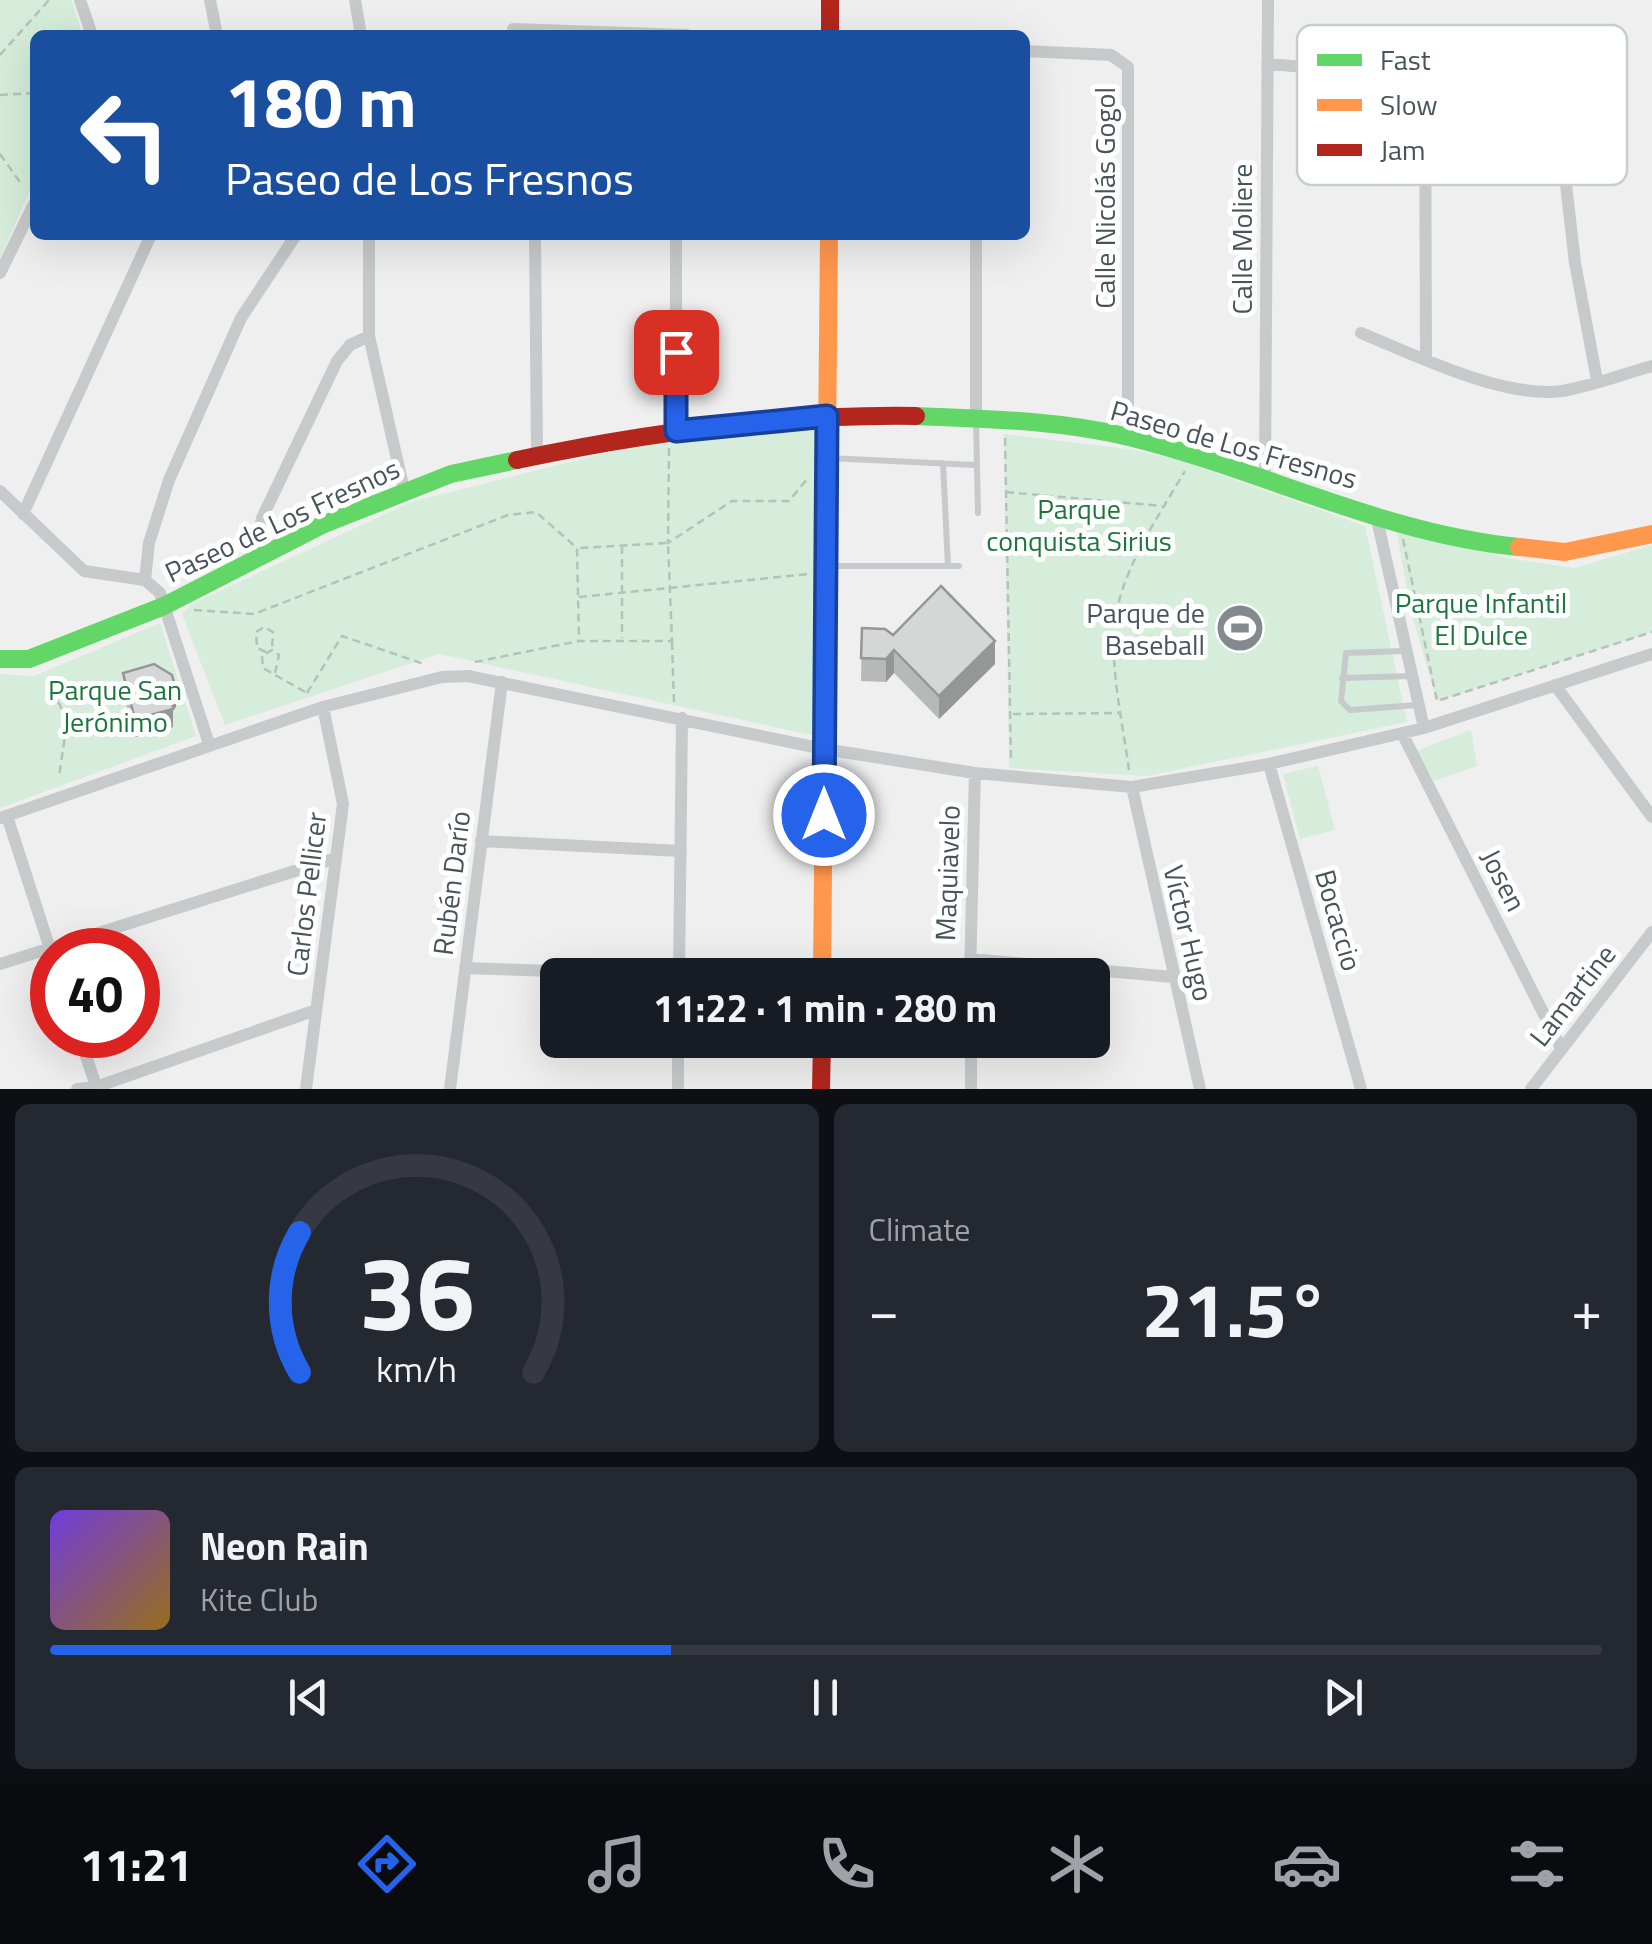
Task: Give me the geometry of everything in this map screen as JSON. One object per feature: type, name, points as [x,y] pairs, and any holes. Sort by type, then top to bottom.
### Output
[{"type":"street","points":[[80,0],[90,30]]},
{"type":"street","points":[[210,0],[215,30]]},
{"type":"street","points":[[355,0],[360,30]]},
{"type":"street","points":[[830,0],[830,30]]},
{"type":"street","name":"Calle Moliere","points":[[1265,477],[1268,0]]},
{"type":"street","points":[[513,29],[522,30]]},
{"type":"street","name":"Calle Nicolás Gogol","points":[[1030,51],[1111,55],[1128,67],[1128,437]]},
{"type":"street","points":[[1267,64],[1297,66]]},
{"type":"street","points":[[1425,185],[1426,360]]},
{"type":"street","points":[[1566,185],[1575,262],[1597,380]]},
{"type":"street","points":[[0,273],[30,212]]},
{"type":"street","points":[[23,514],[149,240]]},
{"type":"street","points":[[145,580],[148,544],[178,462],[241,318],[293,240]]},
{"type":"street","points":[[368,240],[370,336],[404,490]]},
{"type":"street","points":[[536,240],[538,453]]},
{"type":"street","points":[[676,240],[676,431]]},
{"type":"street","points":[[822,958],[828,240]]},
{"type":"street","points":[[976,240],[976,419]]},
{"type":"street","points":[[1361,332],[1426,360],[1538,390],[1560,391],[1652,366]]},
{"type":"street","points":[[255,556],[262,518],[337,361],[350,346],[370,336]]},
{"type":"street","name":"Paseo de Los Fresnos","points":[[0,659],[29,659],[164,606],[255,556],[404,490],[538,453],[676,431],[827,416],[1005,421],[1128,437],[1376,514],[1494,545],[1547,552],[1592,550],[1652,534]]},
{"type":"street","points":[[0,492],[84,571],[145,580],[160,593],[209,744]]},
{"type":"street","points":[[1376,514],[1424,728]]},
{"type":"street","points":[[43,928],[3,817],[323,707],[442,677],[502,682],[824,749],[975,773],[1132,787],[1270,764],[1424,728],[1652,654]]},
{"type":"street","name":"Rubén Darío","points":[[450,1089],[502,682]]},
{"type":"street","points":[[1555,684],[1652,817]]},
{"type":"street","name":"Carlos Pellicer","points":[[306,1089],[342,790],[323,707]]},
{"type":"street","points":[[677,958],[681,851],[679,717]]},
{"type":"street","name":"Josen","points":[[1402,733],[1562,1048]]},
{"type":"street","name":"Bocaccio","points":[[1270,764],[1361,1089]]},
{"type":"street","name":"Maquiavelo","points":[[970,958],[975,773]]},
{"type":"street","name":"Víctor Hugo","points":[[1132,787],[1200,1089]]},
{"type":"street","points":[[482,841],[681,851]]},
{"type":"street","points":[[125,928],[336,858]]},
{"type":"street","name":"Lamartine","points":[[1531,1089],[1652,932]]},
{"type":"street","points":[[0,964],[30,957]]},
{"type":"street","points":[[465,968],[540,970]]},
{"type":"street","points":[[1110,972],[1172,977]]},
{"type":"street","points":[[77,1089],[96,1088],[316,1010]]},
{"type":"street","points":[[86,1058],[96,1088]]},
{"type":"street","points":[[678,1058],[678,1089]]},
{"type":"street","points":[[822,1058],[822,1089]]},
{"type":"street","points":[[971,1058],[972,1089]]},
{"type":"lane","points":[[976,419],[978,513]]},
{"type":"lane","points":[[826,458],[976,465]]},
{"type":"lane","points":[[943,464],[948,566]]},
{"type":"lane","points":[[826,570],[959,566]]},
{"type":"lane","points":[[1407,651],[1346,654],[1342,701],[1350,710],[1419,705]]},
{"type":"lane","points":[[1342,678],[1412,676]]},
{"type":"path","points":[[0,55],[50,0]]},
{"type":"path","points":[[0,95],[30,92]]},
{"type":"path","points":[[0,154],[22,185]]},
{"type":"path","points":[[1005,421],[1012,776]]},
{"type":"path","points":[[676,431],[668,445],[668,588],[679,717]]},
{"type":"path","points":[[1132,787],[1116,661],[1118,608],[1162,506],[1193,456]]},
{"type":"path","points":[[164,606],[254,614],[508,516],[536,512],[577,548],[668,543],[732,501],[788,501],[808,478]]},
{"type":"path","points":[[1004,492],[1162,506]]},
{"type":"path","points":[[1400,527],[1437,701],[1652,632]]},
{"type":"path","points":[[622,545],[622,639]]},
{"type":"path","points":[[577,548],[579,641]]},
{"type":"path","points":[[578,597],[826,570]]},
{"type":"path","points":[[254,614],[260,630]]},
{"type":"path","points":[[275,673],[279,655],[270,651],[257,648],[254,640],[264,627],[273,632],[270,651],[262,656],[263,668],[307,693],[323,707]]},
{"type":"path","points":[[307,693],[342,636],[424,664]]},
{"type":"path","points":[[475,662],[579,641],[672,641]]},
{"type":"path","points":[[53,678],[50,692],[61,703],[66,737],[59,778]]},
{"type":"path","points":[[1010,714],[1121,713]]},
{"type":"green space","points":[[0,0],[72,0],[81,30],[30,30],[30,190],[0,258]]},
{"type":"green space","points":[[817,426],[816,736],[439,654],[225,725],[182,614],[192,604],[411,502],[641,444]]},
{"type":"green space","name":"Parque conquista Sirius","points":[[1004,434],[1128,449],[1179,460],[1365,526],[1407,722],[1147,776],[1009,768]]},
{"type":"green space","name":"Parque Infantil El Dulce","points":[[1395,523],[1507,558],[1575,568],[1652,545],[1652,632],[1437,701],[1411,612]]},
{"type":"green space","name":"Parque San Jerónimo","points":[[160,623],[196,736],[0,808],[0,674],[34,676]]},
{"type":"green space","points":[[1471,730],[1477,766],[1434,781],[1416,751]]},
{"type":"green space","points":[[1318,766],[1335,830],[1300,839],[1283,774]]},
{"type":"building","points":[[941,586],[995,641],[939,696],[894,650],[886,659],[861,658],[862,628],[885,629],[893,635]]},
{"type":"building","points":[[154,664],[172,675],[176,690],[172,693],[173,709],[135,719],[123,673]]},
{"type":"traffic: fast","points":[[916,416],[996,419],[1103,431],[1178,450],[1419,529],[1519,547]]},
{"type":"traffic: fast","points":[[0,659],[29,659],[164,606],[322,525],[451,474],[517,460]]},
{"type":"traffic: slow","points":[[822,958],[829,240]]},
{"type":"traffic: slow","points":[[1519,547],[1565,552],[1652,534]]},
{"type":"traffic: jam","points":[[830,0],[830,30]]},
{"type":"traffic: jam","points":[[517,460],[715,427],[815,418],[916,416]]},
{"type":"traffic: jam","points":[[821,1089],[822,1058]]},
{"type":"place","name":"Parque de Baseball","points":[[1240,628]]},
{"type":"route","points":[[676,352],[676,431],[827,416],[824,815]]}]
